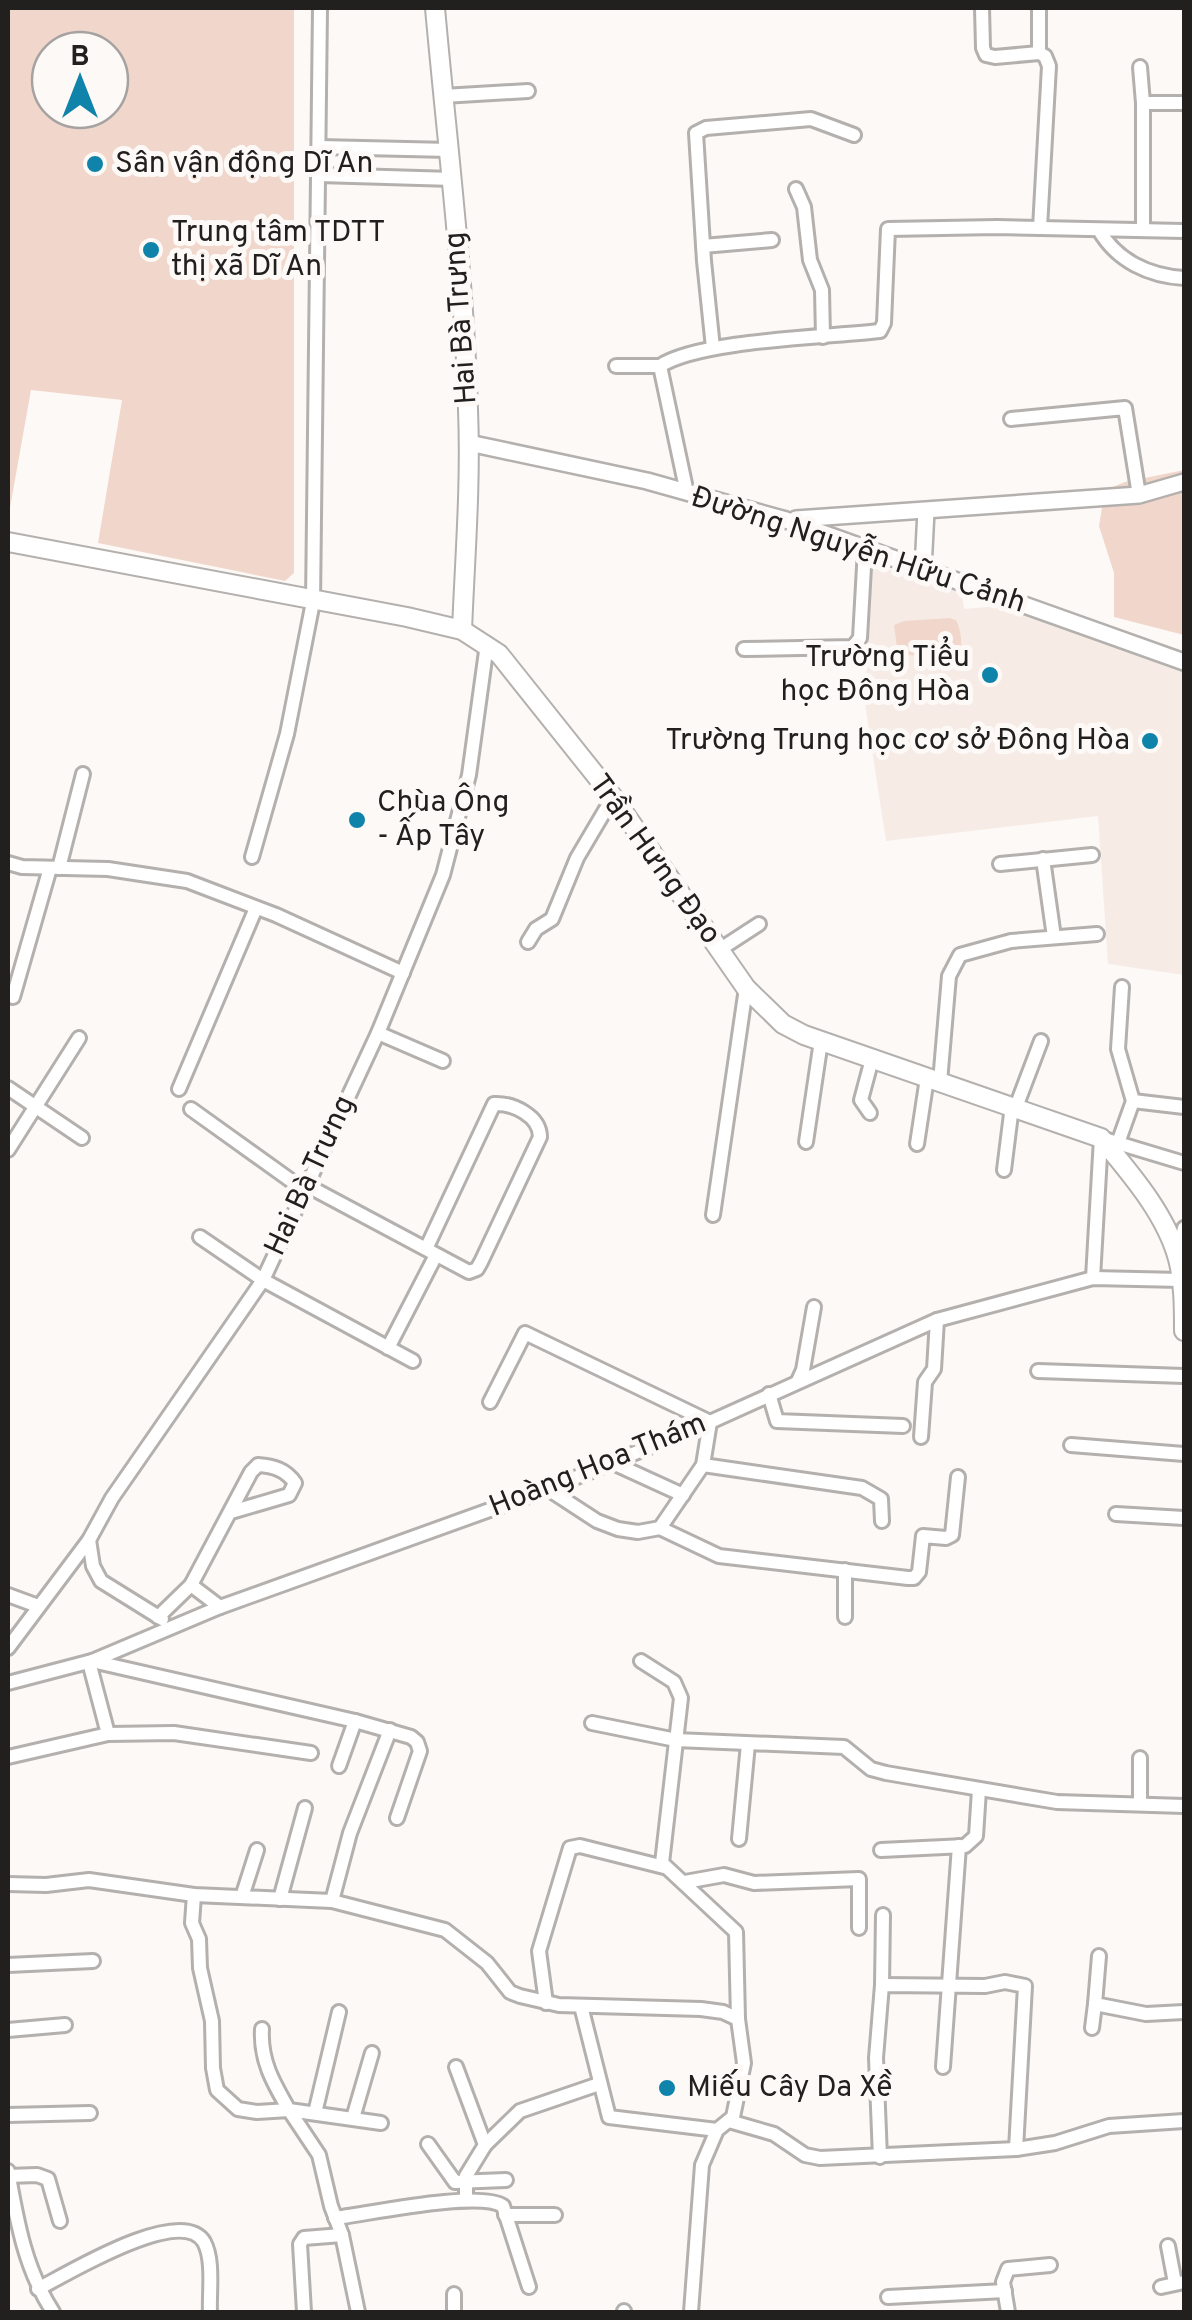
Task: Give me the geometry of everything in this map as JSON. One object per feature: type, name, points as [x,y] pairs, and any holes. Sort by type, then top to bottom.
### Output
[{"type":"main road","name":"Hai Bà Trưng","points":[[435,8],[464,316],[469,442],[462,630]]},
{"type":"main road","name":"Trần Hưng Đạo","points":[[8,542],[462,630],[499,654],[613,797],[746,988],[783,1024],[820,1041],[1110,1140]]},
{"type":"main road","points":[[1110,1140],[1167,1230],[1178,1259],[1184,1331]]},
{"type":"street","points":[[252,857],[287,734],[313,602],[320,8]]},
{"type":"street","points":[[982,8],[982,48],[986,55],[1046,56],[1040,228]]},
{"type":"street","points":[[1039,8],[1039,53]]},
{"type":"street","points":[[1140,67],[1143,230]]},
{"type":"street","points":[[443,96],[528,92]]},
{"type":"street","points":[[1143,104],[1184,103]]},
{"type":"street","points":[[713,348],[696,133],[700,129],[806,118],[854,135]]},
{"type":"street","points":[[320,147],[450,150]]},
{"type":"street","points":[[319,175],[452,179]]},
{"type":"street","points":[[796,188],[804,206],[810,260],[822,290],[823,337]]},
{"type":"street","points":[[616,366],[660,366],[672,358],[713,348],[880,331],[884,323],[888,229],[1184,232]]},
{"type":"street","points":[[1099,230],[1124,259],[1156,274],[1184,278]]},
{"type":"street","points":[[702,246],[772,240]]},
{"type":"street","points":[[660,366],[687,493]]},
{"type":"street","points":[[1012,419],[1125,408],[1139,495]]},
{"type":"street","name":"Đường Nguyễn Hữu Cảnh","points":[[469,442],[647,481],[786,520],[1184,662]]},
{"type":"street","points":[[786,520],[1139,495],[1184,482]]},
{"type":"street","points":[[923,569],[926,510]]},
{"type":"street","points":[[744,649],[853,646],[860,638],[865,549]]},
{"type":"street","name":"Hai Bà Trưng","points":[[8,1648],[89,1540],[112,1498],[263,1280],[378,1034],[443,875],[469,775],[487,644]]},
{"type":"street","points":[[13,997],[83,774]]},
{"type":"street","points":[[528,942],[536,929],[552,919],[578,858],[613,797]]},
{"type":"street","points":[[1000,864],[1092,855]]},
{"type":"street","points":[[1043,860],[1054,937]]},
{"type":"street","points":[[8,863],[108,869],[187,880],[403,973]]},
{"type":"street","points":[[179,1089],[256,908]]},
{"type":"street","points":[[719,950],[759,924]]},
{"type":"street","points":[[917,1144],[933,1080],[952,964],[960,956],[1011,941],[1097,934]]},
{"type":"street","points":[[1093,1278],[1110,1140],[1133,1101],[1118,1049],[1122,987]]},
{"type":"street","points":[[713,1216],[746,988]]},
{"type":"street","points":[[378,1034],[443,1062]]},
{"type":"street","points":[[8,1150],[80,1038]]},
{"type":"street","points":[[806,1142],[820,1041]]},
{"type":"street","points":[[1004,1170],[1014,1107],[1041,1041]]},
{"type":"street","points":[[870,1112],[861,1100],[872,1059]]},
{"type":"street","points":[[8,1088],[82,1138]]},
{"type":"street","points":[[1133,1101],[1184,1107]]},
{"type":"street","points":[[190,1109],[305,1188],[431,1252],[469,1272],[478,1269],[482,1262],[540,1137],[539,1125],[513,1106],[498,1103],[491,1109],[431,1252],[388,1348]]},
{"type":"street","points":[[1110,1140],[1184,1163]]},
{"type":"street","points":[[1178,1259],[1184,1228]]},
{"type":"street","points":[[200,1238],[263,1280],[413,1361]]},
{"type":"street","name":"Hoàng Hoa Thám","points":[[11,1679],[90,1661],[220,1607],[548,1489],[710,1422],[937,1320],[1093,1278],[1181,1280]]},
{"type":"street","points":[[798,1381],[814,1307]]},
{"type":"street","points":[[921,1437],[925,1382],[934,1369],[937,1320]]},
{"type":"street","points":[[490,1402],[526,1333],[710,1422],[703,1465],[660,1528]]},
{"type":"street","points":[[1038,1371],[1184,1376]]},
{"type":"street","points":[[770,1394],[776,1421],[903,1426]]},
{"type":"street","points":[[1071,1445],[1184,1454]]},
{"type":"street","points":[[613,1463],[683,1495]]},
{"type":"street","points":[[158,1616],[190,1584],[230,1512],[258,1465],[276,1467],[290,1475],[295,1484],[289,1495],[230,1512]]},
{"type":"street","points":[[703,1465],[870,1490],[881,1499],[882,1522]]},
{"type":"street","points":[[548,1489],[597,1521],[638,1532],[660,1528],[719,1556],[908,1578],[917,1576],[924,1536],[946,1538],[952,1534],[958,1477]]},
{"type":"street","points":[[1116,1514],[1184,1518]]},
{"type":"street","points":[[89,1540],[93,1566],[101,1582],[172,1627]]},
{"type":"street","points":[[845,1570],[845,1616]]},
{"type":"street","points":[[190,1584],[220,1607]]},
{"type":"street","points":[[8,1596],[38,1606]]},
{"type":"street","points":[[108,1734],[90,1661],[390,1730],[411,1737],[420,1751],[397,1818]]},
{"type":"street","points":[[641,1661],[680,1689],[661,1854],[664,1867]]},
{"type":"street","points":[[339,1766],[355,1721]]},
{"type":"street","points":[[592,1723],[676,1740],[844,1746],[871,1769],[1056,1802],[1184,1806]]},
{"type":"street","points":[[332,1901],[350,1833],[390,1730]]},
{"type":"street","points":[[8,1756],[108,1734],[174,1734],[311,1753]]},
{"type":"street","points":[[739,1839],[748,1744]]},
{"type":"street","points":[[1140,1758],[1140,1804]]},
{"type":"street","points":[[881,1850],[965,1846],[976,1836],[979,1790]]},
{"type":"street","points":[[280,1898],[305,1808]]},
{"type":"street","points":[[546,2003],[539,1952],[570,1848],[580,1846],[664,1867],[736,1932],[738,2019],[744,2063],[738,2100],[729,2121],[717,2130],[702,2165],[691,2312]]},
{"type":"street","points":[[943,2067],[959,1846]]},
{"type":"street","points":[[242,1897],[258,1850]]},
{"type":"street","points":[[685,1882],[724,1876],[754,1883],[859,1879],[859,1928]]},
{"type":"street","points":[[8,1884],[89,1880],[194,1895],[332,1901],[445,1930],[487,1963],[510,1992],[546,2003],[671,2006],[723,2012],[738,2019]]},
{"type":"street","points":[[194,1895],[192,1923],[212,2021],[216,2090],[238,2109],[290,2110],[382,2123]]},
{"type":"street","points":[[880,2157],[876,2058],[883,1915]]},
{"type":"street","points":[[1092,2028],[1099,1956]]},
{"type":"street","points":[[8,1965],[93,1961]]},
{"type":"street","points":[[882,1985],[1005,1982],[1025,1986],[1016,2149]]},
{"type":"street","points":[[1095,2004],[1146,2014],[1184,2012]]},
{"type":"street","points":[[581,2006],[599,2084],[612,2120],[717,2130]]},
{"type":"street","points":[[315,2114],[339,2012]]},
{"type":"street","points":[[8,2030],[65,2025]]},
{"type":"street","points":[[262,2030],[261,2045],[268,2072],[319,2155],[342,2235],[358,2312]]},
{"type":"street","points":[[353,2118],[372,2054]]},
{"type":"street","points":[[456,2067],[485,2145]]},
{"type":"street","points":[[466,2200],[464,2184],[469,2168],[485,2145],[520,2111],[599,2084]]},
{"type":"street","points":[[8,2115],[90,2113]]},
{"type":"street","points":[[729,2121],[774,2134],[805,2154],[820,2158],[1016,2149],[1055,2143],[1109,2126],[1184,2121]]},
{"type":"street","points":[[428,2144],[453,2180],[464,2184],[506,2180]]},
{"type":"street","points":[[53,2312],[38,2288],[22,2245],[8,2179],[37,2175],[48,2179],[60,2221]]},
{"type":"street","points":[[336,2218],[466,2200],[495,2201],[502,2206],[529,2287]]},
{"type":"street","points":[[505,2214],[555,2215]]},
{"type":"street","points":[[38,2288],[138,2238],[186,2233],[203,2241],[208,2257],[210,2312]]},
{"type":"street","points":[[304,2312],[300,2244],[304,2238],[342,2235]]},
{"type":"street","points":[[1161,2288],[1180,2282],[1168,2246]]},
{"type":"street","points":[[1008,2312],[1003,2276],[1008,2270],[1050,2265]]},
{"type":"street","points":[[888,2297],[1004,2291]]},
{"type":"street","points":[[454,2294],[454,2312]]},
{"type":"shaded area","name":"Trung tâm TDTT thị xã Dĩ An","points":[[8,8],[294,8],[294,573],[285,581],[98,543],[122,400],[31,390],[8,519]]},
{"type":"shaded area","points":[[1184,470],[1184,635],[1114,617],[1114,573],[1099,526],[1105,490]]},
{"type":"shaded area","name":"Trường Tiểu học Đông Hòa","points":[[871,563],[962,594],[964,609],[999,606],[1184,668],[1184,975],[1108,964],[1098,816],[886,841],[865,704]]},
{"type":"shaded area","points":[[956,620],[960,634],[957,656],[898,655],[894,625]]},
{"type":"place","name":"Sân vận động Dĩ An","points":[[95,164]]},
{"type":"place","name":"Trung tâm TDTT thị xã Dĩ An","points":[[151,250]]},
{"type":"place","name":"Trường Tiểu học Đông Hòa","points":[[990,675]]},
{"type":"place","name":"Trường Trung học cơ sở Đông Hòa","points":[[1150,741]]},
{"type":"place","name":"Chùa Ông - Ấp Tây","points":[[357,820]]},
{"type":"place","name":"Miếu Cây Da Xề","points":[[667,2088]]}]
